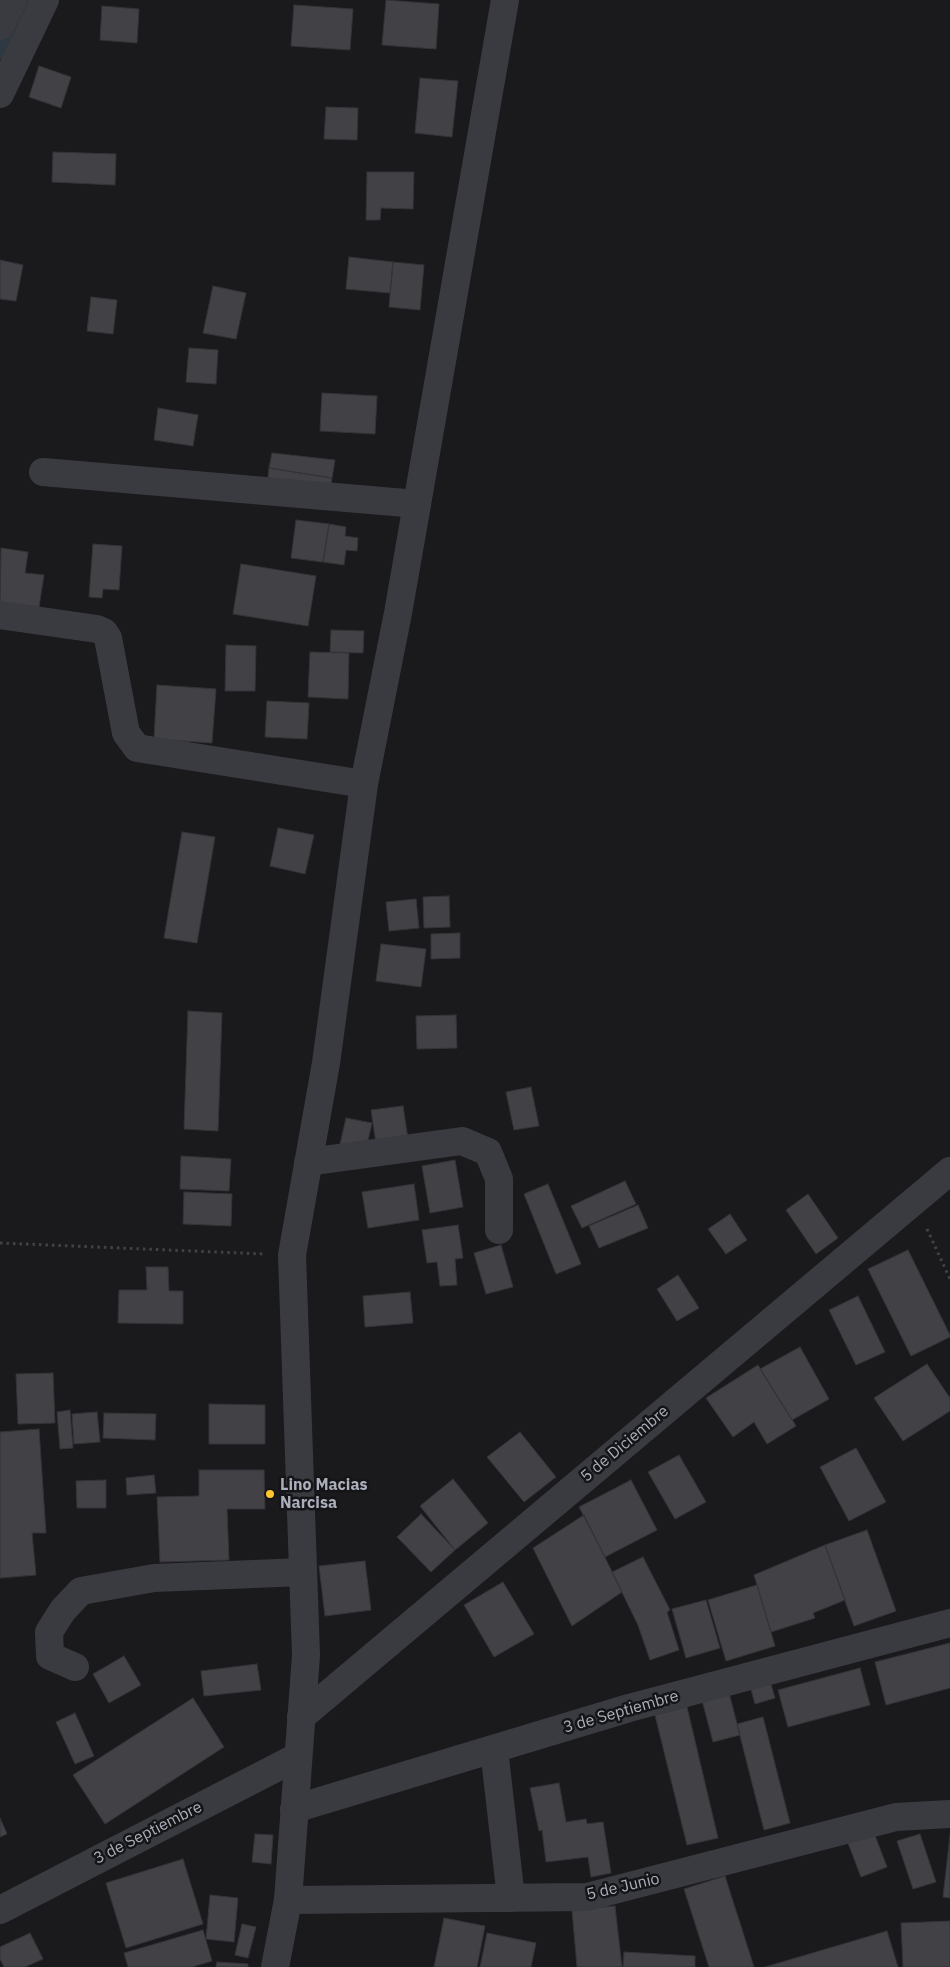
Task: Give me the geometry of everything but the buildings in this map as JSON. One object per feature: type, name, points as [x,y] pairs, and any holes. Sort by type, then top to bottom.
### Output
[{"type":"street","points":[[0,26],[13,0]]},
{"type":"street","points":[[0,94],[45,0]]},
{"type":"street","points":[[275,1967],[288,1900],[297,1757],[306,1655],[292,1255],[326,1063],[364,784],[398,613],[505,0]]},
{"type":"street","points":[[42,472],[417,504]]},
{"type":"street","points":[[0,614],[104,632],[108,638],[126,733],[137,748],[364,784]]},
{"type":"street","points":[[308,1162],[462,1140],[488,1152],[499,1179],[499,1230]]},
{"type":"street","name":"5 de Diciembre","points":[[301,1717],[950,1171]]},
{"type":"street","points":[[74,1667],[50,1656],[49,1632],[63,1610],[80,1591],[154,1578],[303,1572]]},
{"type":"street","name":"3 de Septiembre","points":[[294,1809],[629,1708],[950,1623]]},
{"type":"street","points":[[494,1749],[511,1898]]},
{"type":"street","name":"3 de Septiembre","points":[[0,1910],[297,1757]]},
{"type":"street","name":"5 de Junio","points":[[288,1900],[587,1897],[896,1817],[950,1814]]},
{"type":"path","points":[[914,1202],[950,1279]]},
{"type":"path","points":[[0,1244],[292,1255]]},
{"type":"waterway","points":[[0,44],[21,1]]},
{"type":"place","name":"Lino Macias Narcisa","points":[[270,1494]]}]
